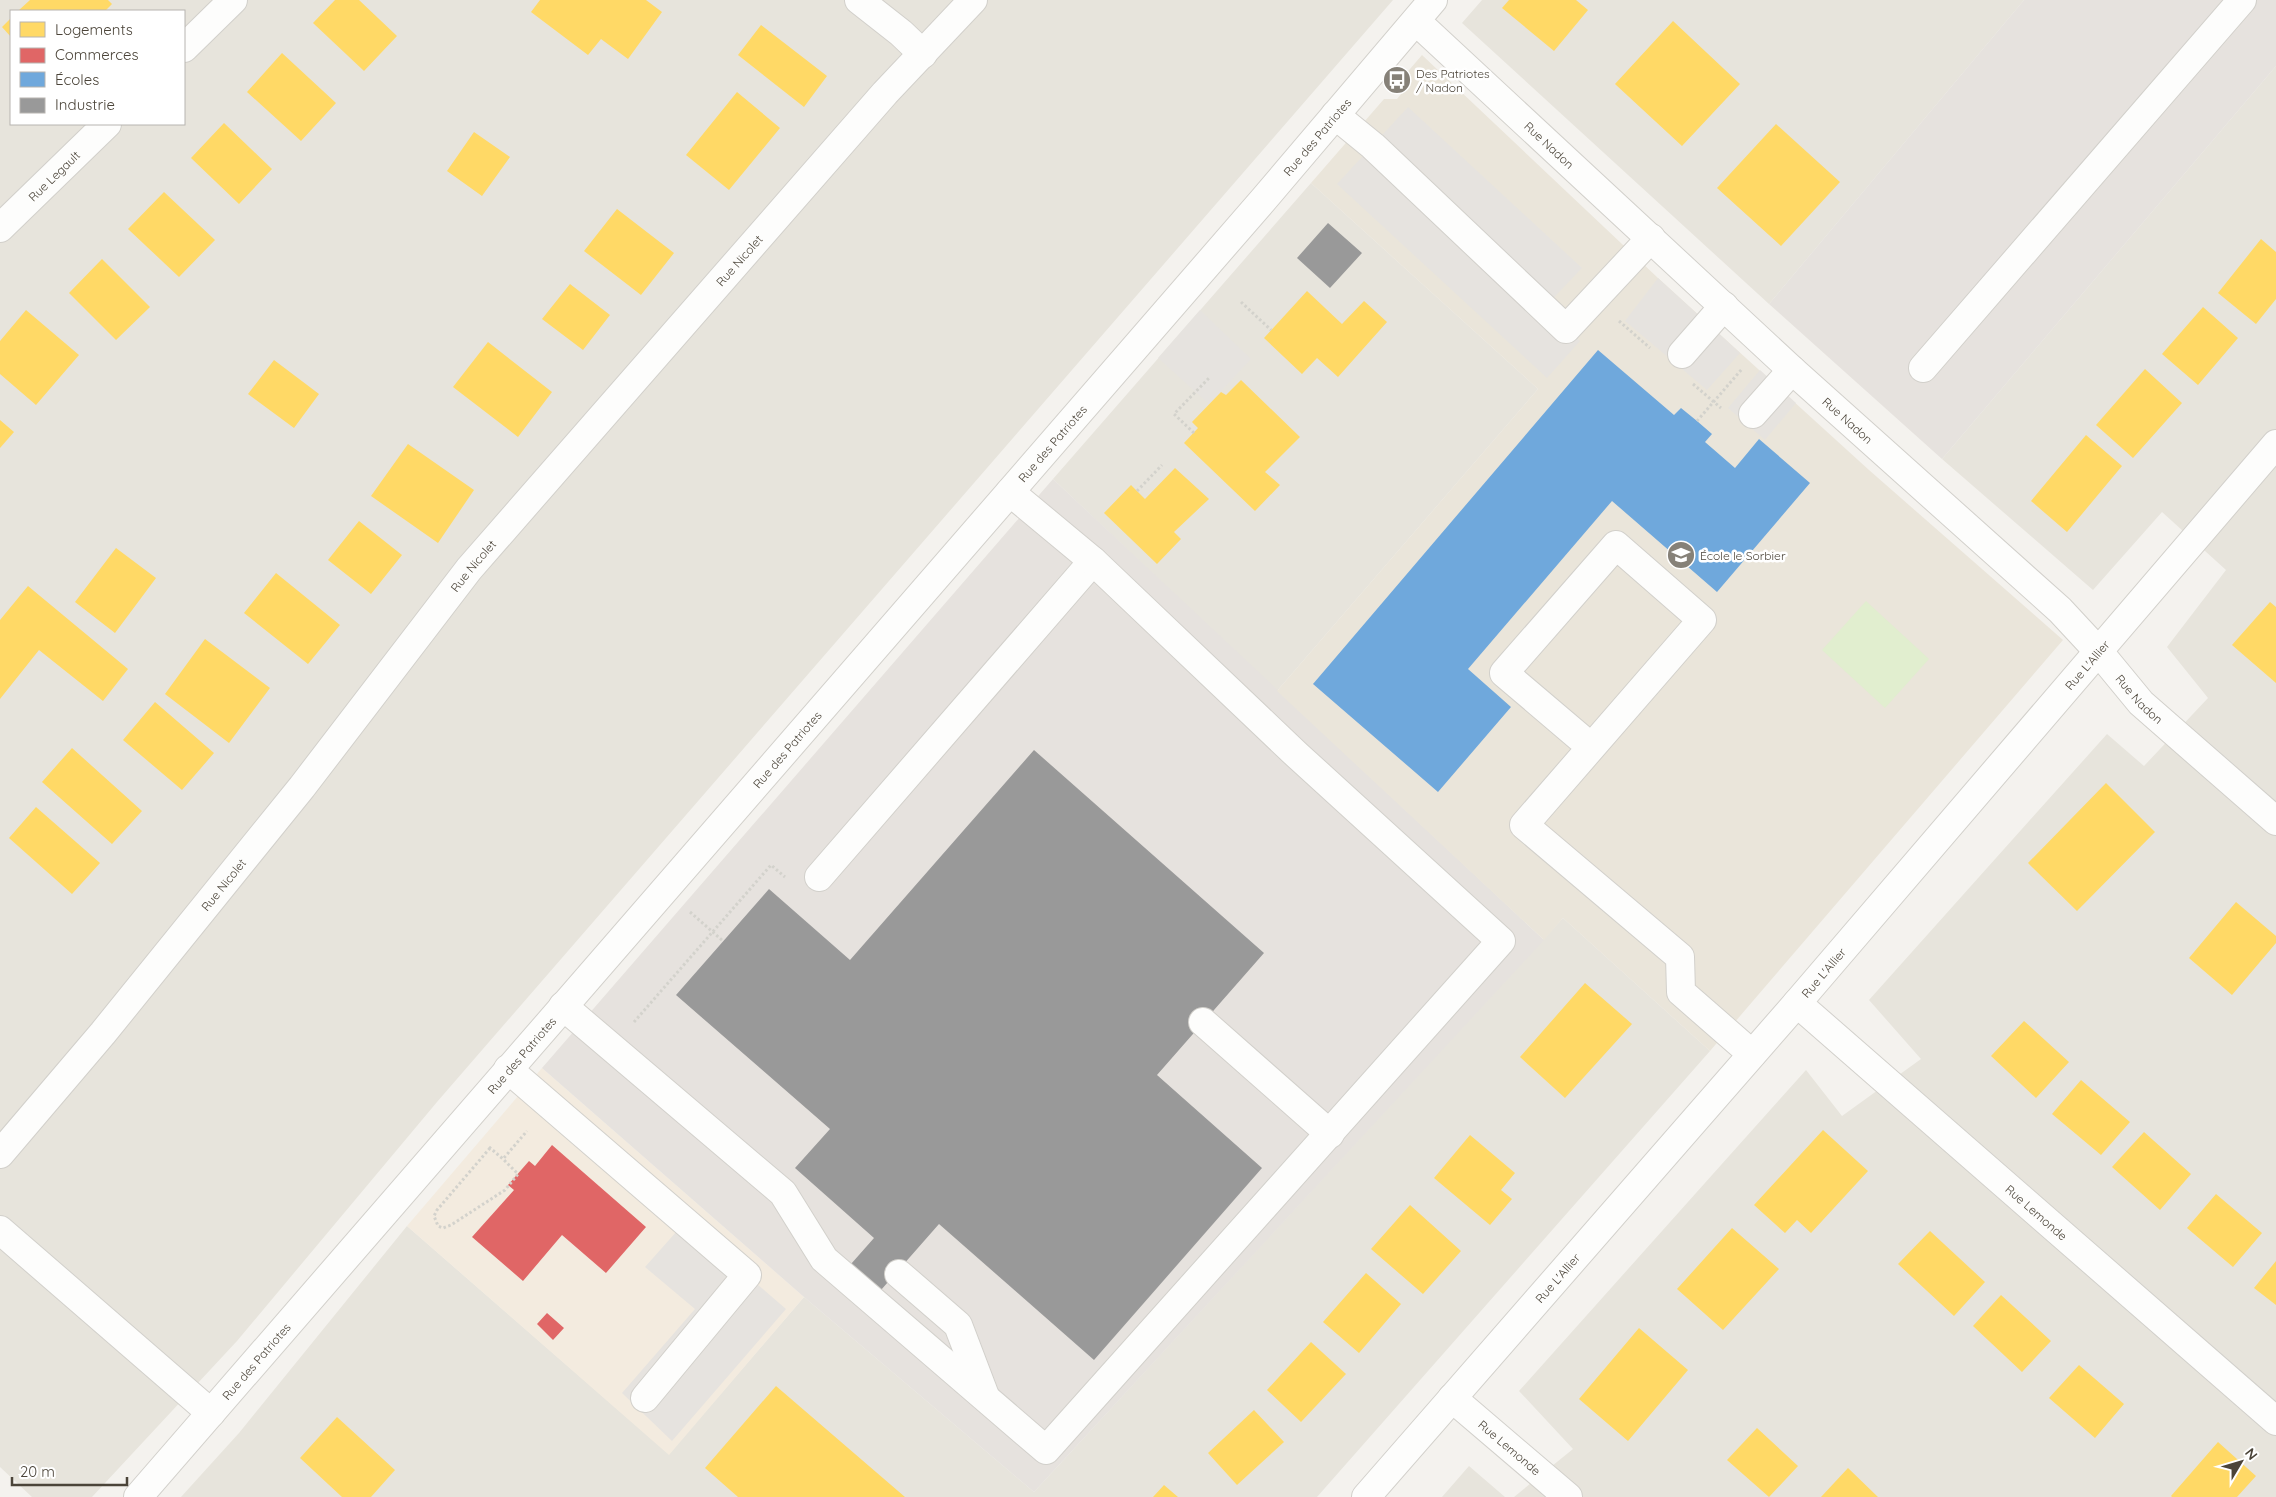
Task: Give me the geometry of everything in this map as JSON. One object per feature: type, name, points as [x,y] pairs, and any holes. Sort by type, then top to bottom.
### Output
[{"type":"street","points":[[185,47],[233,0]]},
{"type":"street","points":[[859,0],[901,33],[923,54]]},
{"type":"street","name":"Rue Nicolet","points":[[0,1154],[97,1039],[302,787],[469,569],[885,93],[973,0]]},
{"type":"street","name":"Rue des Patriotes","points":[[138,1497],[1010,492],[1433,0]]},
{"type":"street","points":[[1923,368],[2242,0]]},
{"type":"street","name":"Rue Nadon","points":[[1416,21],[1792,370],[2060,610],[2099,652],[2141,703],[2276,821]]},
{"type":"street","points":[[1335,116],[1374,146],[1566,329],[1651,238]]},
{"type":"street","name":"Rue Legault","points":[[0,228],[106,125]]},
{"type":"street","points":[[1682,354],[1724,306]]},
{"type":"street","points":[[1753,414],[1792,370]]},
{"type":"street","name":"Rue L'Allier","points":[[1366,1497],[1797,1003],[2276,444]]},
{"type":"street","points":[[563,1006],[783,1193],[824,1259],[1046,1450],[1501,941],[1302,760],[1094,561],[1010,492]]},
{"type":"street","points":[[1591,747],[1504,673],[1616,545],[1702,620],[1524,825],[1680,957],[1680,992],[1752,1054]]},
{"type":"street","points":[[819,877],[1094,561]]},
{"type":"street","name":"Rue Lemonde","points":[[1797,1003],[2276,1421]]},
{"type":"street","points":[[1203,1022],[1330,1134]]},
{"type":"street","points":[[508,1069],[747,1275],[645,1398]]},
{"type":"street","points":[[0,1230],[211,1413]]},
{"type":"street","points":[[900,1274],[958,1325],[985,1397]]},
{"type":"street","name":"Rue Lemonde","points":[[1452,1398],[1568,1497]]},
{"type":"path","points":[[1241,302],[1271,330]]},
{"type":"path","points":[[1194,433],[1174,414],[1209,378]]},
{"type":"path","points":[[1697,421],[1734,378]]},
{"type":"path","points":[[1137,491],[1162,465]]},
{"type":"path","points":[[638,1018],[771,865],[789,880]]},
{"type":"path","points":[[688,910],[723,941]]},
{"type":"path","points":[[503,1159],[532,1126]]},
{"type":"path","points":[[484,1143],[490,1148],[503,1159],[518,1174],[505,1190],[451,1225],[443,1228],[438,1226],[434,1216],[437,1210],[490,1148]]},
{"type":"shaded area","points":[[0,0],[1393,0],[437,1102],[237,1341],[92,1497],[32,1497],[0,1467]]},
{"type":"shaded area","points":[[1482,0],[2024,0],[1769,304],[1462,23]]},
{"type":"shaded area","points":[[2024,0],[2276,0],[2276,66],[1942,459],[1769,304]]},
{"type":"shaded area","name":"École le Sorbier","points":[[1422,55],[1658,278],[1869,470],[2063,640],[1710,1051],[1563,918],[1544,940],[1277,691],[1538,389],[1311,183],[1384,99],[1397,99],[1412,81],[1404,76]]},
{"type":"shaded area","points":[[2276,66],[2276,1497],[1514,1497],[1573,1449],[1519,1391],[1806,1070],[1842,1116],[1921,1059],[1869,1000],[2107,734],[2144,766],[2208,698],[2167,647],[2226,570],[2162,512],[2093,590],[1942,459]]},
{"type":"shaded area","points":[[1408,107],[1582,268],[1544,308],[1580,341],[1547,378],[1337,184]]},
{"type":"shaded area","points":[[1311,183],[1538,389],[1277,691],[1053,479]]},
{"type":"shaded area","points":[[1658,278],[1740,353],[1707,390],[1625,321]]},
{"type":"shaded area","points":[[1200,310],[1251,359],[1209,404],[1158,358]]},
{"type":"shaded area","points":[[1760,370],[1796,403],[1765,440],[1728,408]]},
{"type":"shaded area","points":[[1053,479],[1544,940],[1034,1492],[804,1297],[542,1068]]},
{"type":"shaded area","points":[[1563,918],[1710,1051],[1317,1497],[181,1497],[239,1433],[407,1226],[669,1454],[804,1297],[1034,1492]]},
{"type":"shaded area","points":[[542,1068],[804,1297],[669,1455],[407,1226]]},
{"type":"shaded area","points":[[685,1222],[786,1309],[672,1441],[622,1393],[695,1309],[645,1267]]},
{"type":"shaded area","points":[[1469,1466],[1505,1497],[1442,1497]]},
{"type":"green space","points":[[1866,601],[1929,659],[1885,708],[1822,650]]},
{"type":"building: Logements","points":[[30,0],[108,0],[112,4],[106,10],[19,10]]},
{"type":"building: Logements","points":[[335,0],[359,0],[397,36],[364,71],[313,23]]},
{"type":"building: Logements","points":[[540,0],[646,0],[662,12],[628,59],[601,39],[588,55],[531,12]]},
{"type":"building: Logements","points":[[1509,0],[1576,0],[1588,10],[1554,51],[1502,8]]},
{"type":"building: Logements","points":[[10,19],[10,36],[2,27]]},
{"type":"building: Logements","points":[[1673,21],[1740,84],[1682,146],[1615,84]]},
{"type":"building: Logements","points":[[761,25],[827,76],[804,107],[738,55]]},
{"type":"building: Logements","points":[[282,53],[336,103],[301,141],[247,92]]},
{"type":"building: Logements","points":[[737,92],[780,128],[729,190],[686,155]]},
{"type":"building: Logements","points":[[224,123],[272,169],[239,204],[191,158]]},
{"type":"building: Logements","points":[[1776,124],[1840,182],[1781,246],[1717,188]]},
{"type":"building: Logements","points":[[474,132],[510,157],[482,196],[447,171]]},
{"type":"building: Logements","points":[[164,192],[215,240],[179,277],[128,229]]},
{"type":"building: Logements","points":[[617,209],[674,253],[641,295],[584,251]]},
{"type":"building: Logements","points":[[2261,239],[2276,252],[2276,299],[2256,324],[2218,293]]},
{"type":"building: Logements","points":[[102,259],[150,307],[116,340],[69,293]]},
{"type":"building: Logements","points":[[570,284],[610,315],[583,350],[542,319]]},
{"type":"building: Logements","points":[[1307,291],[1342,324],[1364,301],[1387,322],[1338,377],[1317,358],[1302,374],[1264,338]]},
{"type":"building: Logements","points":[[2203,307],[2238,338],[2198,385],[2162,354]]},
{"type":"building: Logements","points":[[26,310],[79,355],[36,405],[0,374],[0,341]]},
{"type":"building: Logements","points":[[488,342],[552,392],[518,437],[453,387]]},
{"type":"building: Logements","points":[[274,360],[319,394],[294,428],[248,394]]},
{"type":"building: Logements","points":[[2145,369],[2182,403],[2133,458],[2096,425]]},
{"type":"building: Logements","points":[[1241,380],[1300,437],[1265,472],[1280,485],[1255,511],[1184,443],[1198,428],[1192,422],[1221,392],[1226,395]]},
{"type":"building: Logements","points":[[0,420],[14,432],[0,448]]},
{"type":"building: Logements","points":[[2086,435],[2122,466],[2067,532],[2031,501]]},
{"type":"building: Logements","points":[[408,444],[474,490],[438,543],[371,496]]},
{"type":"building: Logements","points":[[1175,468],[1209,499],[1174,532],[1181,539],[1157,564],[1104,513],[1131,485],[1145,499]]},
{"type":"building: Logements","points":[[359,521],[402,555],[371,594],[328,560]]},
{"type":"building: Logements","points":[[116,548],[156,578],[115,633],[75,602]]},
{"type":"building: Logements","points":[[276,573],[340,625],[308,664],[244,613]]},
{"type":"building: Logements","points":[[28,586],[128,669],[103,701],[39,650],[0,699],[0,620]]},
{"type":"building: Logements","points":[[2270,602],[2276,607],[2276,683],[2232,645]]},
{"type":"building: Logements","points":[[205,639],[270,688],[229,743],[165,694]]},
{"type":"building: Logements","points":[[155,702],[214,753],[182,790],[123,740]]},
{"type":"building: Logements","points":[[72,748],[142,811],[112,844],[42,782]]},
{"type":"building: Logements","points":[[2106,783],[2155,832],[2077,911],[2028,863]]},
{"type":"building: Logements","points":[[36,807],[100,863],[72,894],[9,838]]},
{"type":"building: Logements","points":[[2236,902],[2276,936],[2276,943],[2232,995],[2189,958]]},
{"type":"building: Logements","points":[[1585,983],[1632,1024],[1565,1098],[1520,1057]]},
{"type":"building: Logements","points":[[2024,1021],[2069,1062],[2036,1098],[1991,1056]]},
{"type":"building: Logements","points":[[2081,1080],[2130,1122],[2101,1155],[2052,1114]]},
{"type":"building: Logements","points":[[1823,1130],[1868,1171],[1811,1233],[1797,1220],[1785,1233],[1754,1205]]},
{"type":"building: Logements","points":[[2144,1132],[2191,1174],[2160,1210],[2112,1167]]},
{"type":"building: Logements","points":[[1470,1135],[1515,1173],[1501,1190],[1512,1199],[1490,1225],[1434,1178]]},
{"type":"building: Logements","points":[[2216,1194],[2262,1233],[2233,1267],[2187,1228]]},
{"type":"building: Logements","points":[[1410,1205],[1461,1251],[1423,1294],[1371,1249]]},
{"type":"building: Logements","points":[[1732,1228],[1779,1269],[1723,1330],[1677,1289]]},
{"type":"building: Logements","points":[[1930,1231],[1985,1282],[1954,1316],[1898,1264]]},
{"type":"building: Logements","points":[[2276,1261],[2276,1305],[2254,1288]]},
{"type":"building: Logements","points":[[1366,1273],[1401,1304],[1359,1353],[1323,1322]]},
{"type":"building: Logements","points":[[2001,1295],[2051,1341],[2022,1372],[1973,1326]]},
{"type":"building: Logements","points":[[1639,1328],[1688,1370],[1628,1441],[1579,1399]]},
{"type":"building: Logements","points":[[1311,1342],[1346,1374],[1301,1422],[1267,1390]]},
{"type":"building: Logements","points":[[2079,1365],[2124,1404],[2095,1438],[2049,1398]]},
{"type":"building: Logements","points":[[776,1386],[905,1497],[738,1497],[705,1468]]},
{"type":"building: Logements","points":[[1254,1410],[1284,1442],[1237,1485],[1208,1453]]},
{"type":"building: Logements","points":[[337,1417],[395,1470],[371,1497],[342,1497],[300,1458]]},
{"type":"building: Logements","points":[[1757,1428],[1798,1466],[1769,1497],[1727,1460]]},
{"type":"building: Logements","points":[[2218,1442],[2256,1476],[2237,1497],[2172,1497],[2171,1496]]},
{"type":"building: Logements","points":[[1848,1468],[1878,1497],[1821,1497]]},
{"type":"building: Logements","points":[[1164,1485],[1178,1497],[1153,1497]]},
{"type":"building: Commerces","points":[[552,1145],[646,1227],[606,1273],[562,1235],[523,1281],[472,1237],[514,1190],[508,1185],[529,1161],[535,1166]]},
{"type":"building: Commerces","points":[[547,1313],[564,1328],[553,1340],[537,1324]]},
{"type":"building: Écoles","points":[[1598,350],[1674,415],[1681,408],[1697,421],[1712,434],[1705,442],[1735,468],[1759,439],[1810,483],[1717,592],[1612,501],[1468,669],[1511,707],[1438,792],[1313,684]]},
{"type":"building: Industrie","points":[[1328,223],[1362,253],[1330,288],[1297,258]]},
{"type":"building: Industrie","points":[[1034,750],[1264,953],[1157,1075],[1262,1168],[1094,1360],[939,1224],[881,1290],[851,1264],[874,1238],[795,1168],[830,1129],[676,995],[769,889],[850,960]]},
{"type":"place","name":"Des Patriotes / Nadon","points":[[1397,80]]},
{"type":"place","name":"École le Sorbier","points":[[1681,555]]}]
